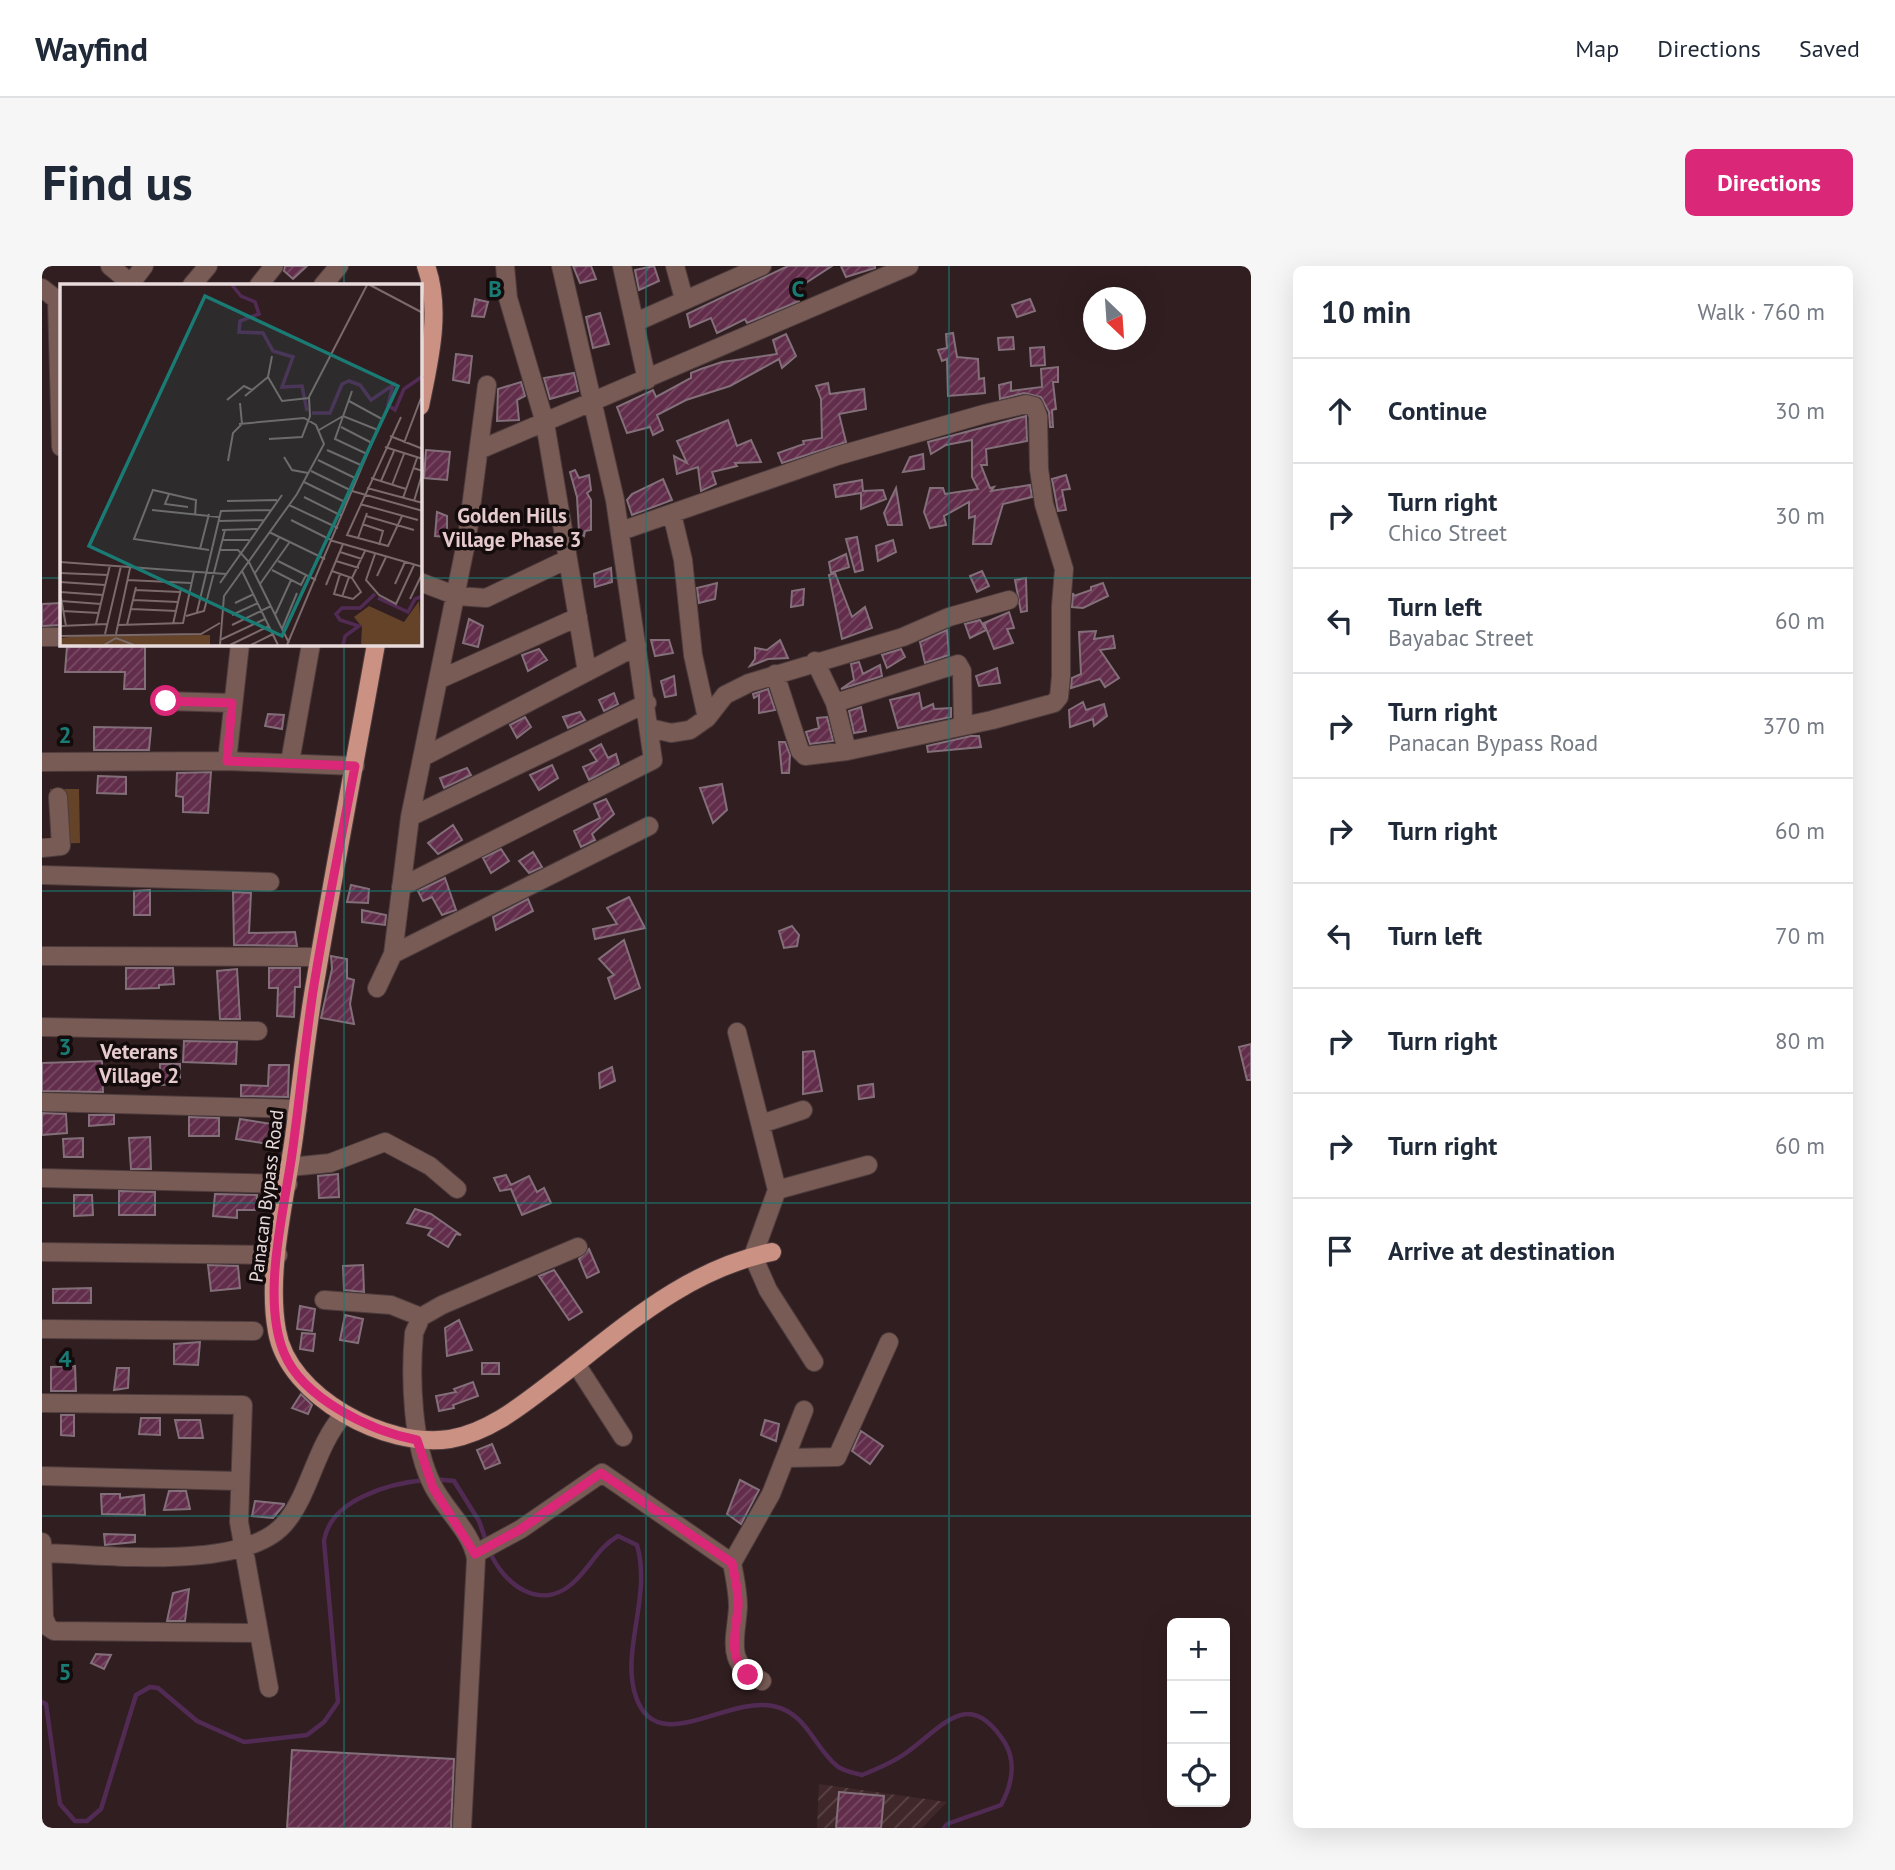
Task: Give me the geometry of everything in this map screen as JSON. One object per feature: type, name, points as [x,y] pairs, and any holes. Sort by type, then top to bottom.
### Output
[{"type":"main road","points":[[422,394],[433,330],[432,286],[426,266]]},
{"type":"main road","name":"Panacan Bypass Road","points":[[376,646],[319,957],[278,1255],[274,1304],[277,1332],[284,1355],[309,1385],[344,1414],[372,1428],[417,1440],[450,1439],[483,1428],[519,1407],[675,1289],[715,1269],[772,1252]]},
{"type":"street","points":[[110,266],[132,284],[144,266]]},
{"type":"street","points":[[193,284],[208,266]]},
{"type":"street","points":[[260,284],[274,266]]},
{"type":"street","points":[[324,284],[339,266]]},
{"type":"street","points":[[505,266],[508,298],[545,423],[587,672]]},
{"type":"street","points":[[401,887],[653,760],[621,531],[594,401],[561,266]]},
{"type":"street","points":[[622,266],[648,380]]},
{"type":"street","points":[[674,266],[684,299]]},
{"type":"street","points":[[636,322],[762,266]]},
{"type":"street","points":[[479,450],[648,380],[909,266]]},
{"type":"street","points":[[42,288],[59,302],[60,374]]},
{"type":"street","points":[[377,988],[393,954],[410,817],[457,596],[487,386]]},
{"type":"street","points":[[621,531],[837,456],[1031,404],[1038,416],[1039,469],[1047,520],[1065,569],[1058,699],[1050,705],[963,726],[847,751],[810,756],[802,754],[775,674]]},
{"type":"street","points":[[673,514],[683,560],[691,644],[707,718]]},
{"type":"street","points":[[422,583],[457,596],[486,598],[568,559]]},
{"type":"street","points":[[650,728],[681,732],[707,718],[734,689],[775,674],[903,637],[949,617],[1009,600]]},
{"type":"street","points":[[438,680],[578,617]]},
{"type":"street","points":[[42,637],[60,637]]},
{"type":"street","points":[[227,761],[240,646]]},
{"type":"street","points":[[290,762],[311,646]]},
{"type":"street","points":[[423,757],[637,646]]},
{"type":"street","points":[[815,662],[835,703],[847,751]]},
{"type":"street","points":[[835,703],[958,664],[962,671],[963,726]]},
{"type":"street","points":[[166,701],[232,703]]},
{"type":"street","points":[[410,817],[647,703]]},
{"type":"street","points":[[42,762],[227,761],[355,766]]},
{"type":"street","points":[[42,848],[61,846],[58,797]]},
{"type":"street","points":[[393,954],[649,826]]},
{"type":"street","points":[[42,875],[270,882]]},
{"type":"street","points":[[42,956],[319,957]]},
{"type":"street","points":[[42,1027],[258,1031]]},
{"type":"street","points":[[737,1032],[777,1190],[753,1256],[768,1290],[814,1362]]},
{"type":"street","points":[[42,1102],[298,1109]]},
{"type":"street","points":[[761,1124],[803,1110]]},
{"type":"street","points":[[42,1178],[289,1176],[385,1142],[430,1166],[457,1189]]},
{"type":"street","points":[[777,1190],[868,1165]]},
{"type":"street","points":[[462,1828],[478,1552],[430,1481],[417,1440],[413,1345],[416,1325],[421,1317],[455,1298],[578,1247]]},
{"type":"street","points":[[42,1252],[278,1255]]},
{"type":"street","points":[[324,1300],[391,1305],[421,1317]]},
{"type":"street","points":[[42,1329],[254,1331]]},
{"type":"street","points":[[787,1458],[837,1457],[888,1342]]},
{"type":"street","points":[[576,1364],[623,1437]]},
{"type":"street","points":[[42,1403],[243,1405],[238,1481],[242,1548],[269,1688]]},
{"type":"street","points":[[762,1681],[741,1669],[734,1652],[738,1606],[732,1563],[754,1529],[787,1458],[804,1410]]},
{"type":"street","points":[[42,1553],[210,1557],[242,1548],[285,1525],[326,1438],[344,1414]]},
{"type":"street","points":[[478,1552],[601,1473],[732,1563]]},
{"type":"street","points":[[42,1476],[238,1481]]},
{"type":"street","points":[[42,1542],[44,1618],[48,1627],[54,1631],[259,1633]]},
{"type":"shaded area","points":[[50,789],[79,789],[80,843],[51,844]]},
{"type":"shaded area","points":[[819,1784],[947,1802],[922,1828],[817,1828]]},
{"type":"building","points":[[285,266],[307,266],[293,279],[284,271]]},
{"type":"building","points":[[573,266],[591,266],[596,279],[580,283]]},
{"type":"building","points":[[654,266],[659,281],[639,290],[635,270]]},
{"type":"building","points":[[788,266],[832,266],[798,288],[799,301],[747,323],[745,319],[717,333],[711,318],[690,327],[687,314]]},
{"type":"building","points":[[841,266],[875,266],[875,268],[846,277]]},
{"type":"building","points":[[475,299],[488,302],[484,317],[472,316]]},
{"type":"building","points":[[1030,299],[1035,311],[1017,317],[1012,305]]},
{"type":"building","points":[[600,313],[609,344],[593,348],[586,317]]},
{"type":"building","points":[[953,333],[957,357],[978,359],[979,379],[984,378],[985,393],[948,396],[947,359],[942,361],[938,350],[947,348],[946,334]]},
{"type":"building","points":[[786,334],[796,356],[782,368],[779,359],[730,386],[686,400],[657,415],[663,430],[653,435],[650,427],[627,433],[617,407],[653,390],[656,397],[691,378],[691,373],[722,362],[777,354],[773,340]]},
{"type":"building","points":[[1013,337],[1014,349],[999,350],[998,338]]},
{"type":"building","points":[[1044,347],[1045,365],[1031,366],[1030,348]]},
{"type":"building","points":[[456,354],[472,356],[469,383],[453,380]]},
{"type":"building","points":[[1058,367],[1058,382],[1053,382],[1056,409],[1052,410],[1053,427],[1050,427],[1049,412],[1041,397],[1024,393],[1000,399],[999,385],[1011,382],[1011,391],[1042,387],[1041,369]]},
{"type":"building","points":[[574,373],[578,391],[550,399],[544,378]]},
{"type":"building","points":[[521,382],[525,396],[517,400],[519,420],[497,421],[498,389]]},
{"type":"building","points":[[828,383],[830,394],[864,389],[866,409],[839,414],[846,442],[782,463],[778,453],[804,444],[803,441],[822,438],[821,399],[816,386]]},
{"type":"building","points":[[1026,416],[1027,441],[986,449],[987,465],[981,465],[990,488],[994,487],[991,491],[1030,485],[1032,497],[1003,504],[991,544],[973,544],[975,516],[969,518],[969,502],[944,516],[946,525],[930,528],[924,512],[930,488],[943,488],[945,494],[978,489],[972,477],[972,440],[946,445],[931,454],[928,442]]},
{"type":"building","points":[[728,420],[737,446],[751,440],[761,462],[735,463],[737,466],[712,472],[716,484],[701,491],[698,467],[677,474],[674,456],[687,463],[677,441]]},
{"type":"building","points":[[426,450],[450,452],[447,480],[424,478]]},
{"type":"building","points":[[923,454],[924,469],[903,472],[910,457]]},
{"type":"building","points":[[575,470],[579,478],[589,475],[591,490],[587,493],[591,500],[591,530],[585,531],[584,536],[579,532],[577,497],[570,472]]},
{"type":"building","points":[[1066,475],[1070,489],[1062,490],[1066,510],[1058,511],[1052,479]]},
{"type":"building","points":[[663,479],[672,500],[632,515],[627,500],[632,494]]},
{"type":"building","points":[[862,480],[863,491],[883,490],[886,499],[861,509],[861,493],[836,497],[834,485]]},
{"type":"building","points":[[896,488],[902,525],[888,525],[884,513]]},
{"type":"building","points":[[437,512],[447,516],[447,537],[435,536]]},
{"type":"building","points":[[857,537],[863,570],[855,572],[846,539]]},
{"type":"building","points":[[893,540],[896,552],[878,561],[876,546]]},
{"type":"building","points":[[846,554],[849,567],[831,573],[829,562]]},
{"type":"building","points":[[611,568],[612,582],[595,587],[594,574]]},
{"type":"building","points":[[982,571],[989,586],[977,592],[970,576]]},
{"type":"building","points":[[835,573],[852,617],[865,607],[872,628],[842,639],[829,575]]},
{"type":"building","points":[[1026,578],[1027,611],[1021,612],[1015,580]]},
{"type":"building","points":[[717,583],[715,599],[699,603],[697,588]]},
{"type":"building","points":[[1103,583],[1108,596],[1083,608],[1072,607],[1073,593],[1074,596]]},
{"type":"building","points":[[804,589],[803,605],[791,607],[792,591]]},
{"type":"building","points":[[60,603],[60,625],[42,626],[42,604]]},
{"type":"building","points":[[1009,612],[1014,628],[1007,629],[1013,643],[994,649],[984,623]]},
{"type":"building","points":[[469,619],[483,626],[478,647],[463,643]]},
{"type":"building","points":[[980,620],[986,630],[970,638],[965,624]]},
{"type":"building","points":[[947,630],[949,655],[925,663],[920,642]]},
{"type":"building","points":[[1096,631],[1094,639],[1113,636],[1115,648],[1100,650],[1119,678],[1105,687],[1100,679],[1071,688],[1072,678],[1081,674],[1079,632]]},
{"type":"building","points":[[651,640],[669,640],[673,653],[655,656]]},
{"type":"building","points":[[780,640],[788,658],[768,659],[750,666],[755,659],[755,648],[767,650]]},
{"type":"building","points":[[67,646],[145,646],[145,689],[124,689],[125,672],[65,672]]},
{"type":"building","points":[[539,649],[547,660],[528,671],[522,655]]},
{"type":"building","points":[[901,649],[905,657],[887,668],[882,655]]},
{"type":"building","points":[[859,662],[863,674],[880,665],[882,676],[841,689],[854,680],[851,664]]},
{"type":"building","points":[[997,668],[1000,683],[979,686],[976,676]]},
{"type":"building","points":[[674,676],[676,695],[665,697],[661,681]]},
{"type":"building","points":[[768,689],[775,710],[759,713],[759,695],[754,698],[753,694]]},
{"type":"building","points":[[614,693],[618,704],[604,711],[599,700]]},
{"type":"building","points":[[919,693],[922,709],[933,704],[934,709],[951,708],[951,717],[898,728],[890,700]]},
{"type":"building","points":[[1083,702],[1086,710],[1104,704],[1107,716],[1094,726],[1093,719],[1070,727],[1069,710]]},
{"type":"building","points":[[861,707],[866,731],[854,733],[849,711]]},
{"type":"building","points":[[580,712],[585,720],[568,728],[563,717]]},
{"type":"building","points":[[268,714],[284,715],[282,729],[265,726]]},
{"type":"building","points":[[525,717],[531,727],[517,738],[510,725]]},
{"type":"building","points":[[827,717],[833,741],[810,744],[806,732],[819,728],[817,718]]},
{"type":"building","points":[[94,727],[151,728],[149,750],[94,750]]},
{"type":"building","points":[[979,736],[981,747],[928,752],[927,746]]},
{"type":"building","points":[[779,742],[785,742],[790,755],[789,773],[782,773]]},
{"type":"building","points":[[601,744],[608,758],[616,754],[619,764],[589,780],[583,767],[597,761],[590,750]]},
{"type":"building","points":[[552,765],[558,778],[539,790],[530,775]]},
{"type":"building","points":[[467,768],[471,775],[444,788],[440,778]]},
{"type":"building","points":[[211,772],[208,813],[183,812],[183,797],[176,796],[177,773]]},
{"type":"building","points":[[98,776],[126,777],[126,794],[97,793]]},
{"type":"building","points":[[722,784],[727,810],[713,823],[700,788]]},
{"type":"building","points":[[606,799],[614,814],[592,834],[595,840],[581,847],[574,831],[600,818],[594,804]]},
{"type":"building","points":[[453,825],[462,840],[438,854],[428,843]]},
{"type":"building","points":[[501,849],[509,861],[491,873],[483,858]]},
{"type":"building","points":[[533,852],[542,867],[529,873],[519,861]]},
{"type":"building","points":[[445,878],[456,910],[442,915],[432,897],[423,901],[418,891]]},
{"type":"building","points":[[351,885],[369,889],[368,903],[347,902]]},
{"type":"building","points":[[150,890],[150,915],[134,915],[134,891]]},
{"type":"building","points":[[233,892],[251,893],[249,933],[295,932],[297,946],[234,945]]},
{"type":"building","points":[[629,897],[645,928],[595,939],[593,929],[617,924],[607,908]]},
{"type":"building","points":[[528,899],[533,911],[496,930],[493,917]]},
{"type":"building","points":[[362,910],[386,915],[385,925],[362,922]]},
{"type":"building","points":[[792,926],[799,935],[797,946],[784,948],[779,931]]},
{"type":"building","points":[[624,940],[640,988],[615,999],[608,978],[614,975],[599,959]]},
{"type":"building","points":[[331,956],[347,959],[347,978],[354,980],[350,1004],[354,1024],[321,1018],[332,969]]},
{"type":"building","points":[[126,968],[173,968],[174,984],[159,985],[159,988],[126,989]]},
{"type":"building","points":[[269,968],[300,968],[300,987],[295,987],[294,1017],[277,1016],[278,988],[269,988]]},
{"type":"building","points":[[237,969],[240,1019],[220,1019],[217,971]]},
{"type":"building","points":[[184,1041],[237,1042],[236,1064],[183,1062]]},
{"type":"building","points":[[1251,1044],[1251,1080],[1247,1080],[1239,1047]]},
{"type":"building","points":[[814,1051],[822,1091],[803,1094],[803,1052]]},
{"type":"building","points":[[102,1061],[103,1092],[42,1091],[42,1063]]},
{"type":"building","points":[[160,1064],[180,1064],[180,1084],[160,1085]]},
{"type":"building","points":[[269,1065],[289,1065],[288,1097],[241,1096],[241,1085],[268,1086]]},
{"type":"building","points":[[612,1067],[615,1081],[600,1088],[599,1073]]},
{"type":"building","points":[[873,1084],[874,1097],[859,1099],[858,1086]]},
{"type":"building","points":[[42,1113],[66,1114],[67,1133],[42,1135]]},
{"type":"building","points":[[89,1115],[114,1115],[114,1124],[89,1126]]},
{"type":"building","points":[[189,1117],[219,1118],[219,1136],[189,1136]]},
{"type":"building","points":[[240,1119],[272,1124],[269,1144],[236,1139]]},
{"type":"building","points":[[150,1137],[151,1169],[131,1169],[129,1138]]},
{"type":"building","points":[[83,1138],[83,1157],[64,1157],[63,1139]]},
{"type":"building","points":[[338,1174],[339,1197],[319,1198],[318,1176]]},
{"type":"building","points":[[506,1175],[511,1185],[529,1176],[537,1192],[544,1188],[551,1203],[522,1215],[511,1189],[500,1191],[494,1178]]},
{"type":"building","points":[[119,1191],[155,1192],[155,1215],[119,1215]]},
{"type":"building","points":[[215,1194],[257,1195],[256,1210],[237,1210],[237,1218],[213,1216]]},
{"type":"building","points":[[74,1195],[92,1195],[93,1215],[74,1216]]},
{"type":"building","points":[[415,1209],[431,1214],[461,1235],[456,1234],[448,1247],[428,1235],[432,1229],[407,1223]]},
{"type":"building","points":[[589,1249],[599,1272],[587,1278],[579,1259]]},
{"type":"building","points":[[208,1265],[238,1266],[240,1288],[211,1291]]},
{"type":"building","points":[[363,1265],[364,1292],[344,1290],[343,1266]]},
{"type":"building","points":[[554,1270],[582,1312],[569,1320],[539,1276]]},
{"type":"building","points":[[91,1288],[91,1303],[53,1303],[53,1289]]},
{"type":"building","points":[[300,1306],[315,1309],[312,1331],[297,1329]]},
{"type":"building","points":[[345,1315],[363,1319],[358,1343],[340,1340]]},
{"type":"building","points":[[459,1320],[472,1350],[447,1356],[445,1328]]},
{"type":"building","points":[[302,1333],[315,1334],[313,1351],[300,1349]]},
{"type":"building","points":[[200,1342],[198,1365],[174,1364],[174,1344]]},
{"type":"building","points":[[482,1363],[499,1363],[499,1374],[482,1374]]},
{"type":"building","points":[[75,1366],[76,1391],[51,1391],[51,1367]]},
{"type":"building","points":[[117,1368],[129,1368],[128,1388],[114,1390]]},
{"type":"building","points":[[473,1382],[478,1396],[453,1405],[454,1408],[439,1411],[436,1396],[456,1392],[454,1389]]},
{"type":"building","points":[[301,1394],[312,1405],[308,1414],[292,1408]]},
{"type":"building","points":[[61,1415],[74,1415],[74,1436],[61,1435]]},
{"type":"building","points":[[141,1418],[160,1418],[160,1435],[139,1434]]},
{"type":"building","points":[[175,1420],[200,1420],[203,1438],[179,1438]]},
{"type":"building","points":[[765,1420],[779,1424],[776,1441],[761,1435]]},
{"type":"building","points":[[861,1431],[883,1446],[870,1464],[852,1451]]},
{"type":"building","points":[[492,1444],[500,1463],[485,1469],[477,1450]]},
{"type":"building","points":[[740,1480],[759,1490],[741,1524],[727,1514]]},
{"type":"building","points":[[169,1491],[186,1491],[190,1509],[164,1510]]},
{"type":"building","points":[[101,1494],[120,1494],[120,1498],[144,1495],[145,1515],[102,1514]]},
{"type":"building","points":[[255,1501],[284,1505],[273,1518],[252,1516]]},
{"type":"building","points":[[104,1534],[135,1535],[135,1542],[105,1545]]},
{"type":"building","points":[[189,1589],[185,1621],[167,1621],[173,1593]]},
{"type":"building","points":[[96,1654],[111,1655],[104,1669],[91,1663]]},
{"type":"building","points":[[292,1750],[454,1759],[451,1828],[287,1828]]},
{"type":"building","points":[[839,1792],[884,1796],[881,1828],[836,1828]]},
{"type":"waterway","points":[[434,1479],[454,1481],[479,1521],[486,1541]]},
{"type":"waterway","points":[[42,1702],[46,1704],[60,1804],[75,1821],[87,1821],[101,1809],[136,1695],[150,1687],[158,1688],[197,1721],[244,1742],[307,1735],[324,1722],[338,1702],[324,1541],[329,1527],[349,1504],[363,1496],[395,1485],[426,1480]]},
{"type":"waterway","points":[[489,1550],[504,1575],[515,1585],[526,1592],[539,1595],[564,1589],[618,1536],[637,1545],[641,1584],[633,1643],[632,1680],[636,1697],[646,1714],[660,1723],[695,1721],[754,1705],[773,1706],[785,1710],[802,1723],[837,1766],[862,1775],[901,1757],[956,1716],[968,1714],[980,1717],[992,1726],[1009,1751],[1012,1767],[1008,1791],[1001,1805],[947,1824],[944,1828]]},
{"type":"district","name":"Golden Hills Village Phase 3","points":[[512,528]]},
{"type":"district","name":"Veterans Village 2","points":[[139,1064]]},
{"type":"route","points":[[166,701],[232,703],[227,761],[355,766],[314,984],[276,1271],[274,1304],[277,1332],[284,1355],[309,1385],[344,1414],[394,1436],[417,1440],[433,1488],[463,1530],[475,1554],[521,1529],[601,1473],[636,1494],[732,1563],[738,1606],[734,1652],[741,1669],[748,1675]]}]
